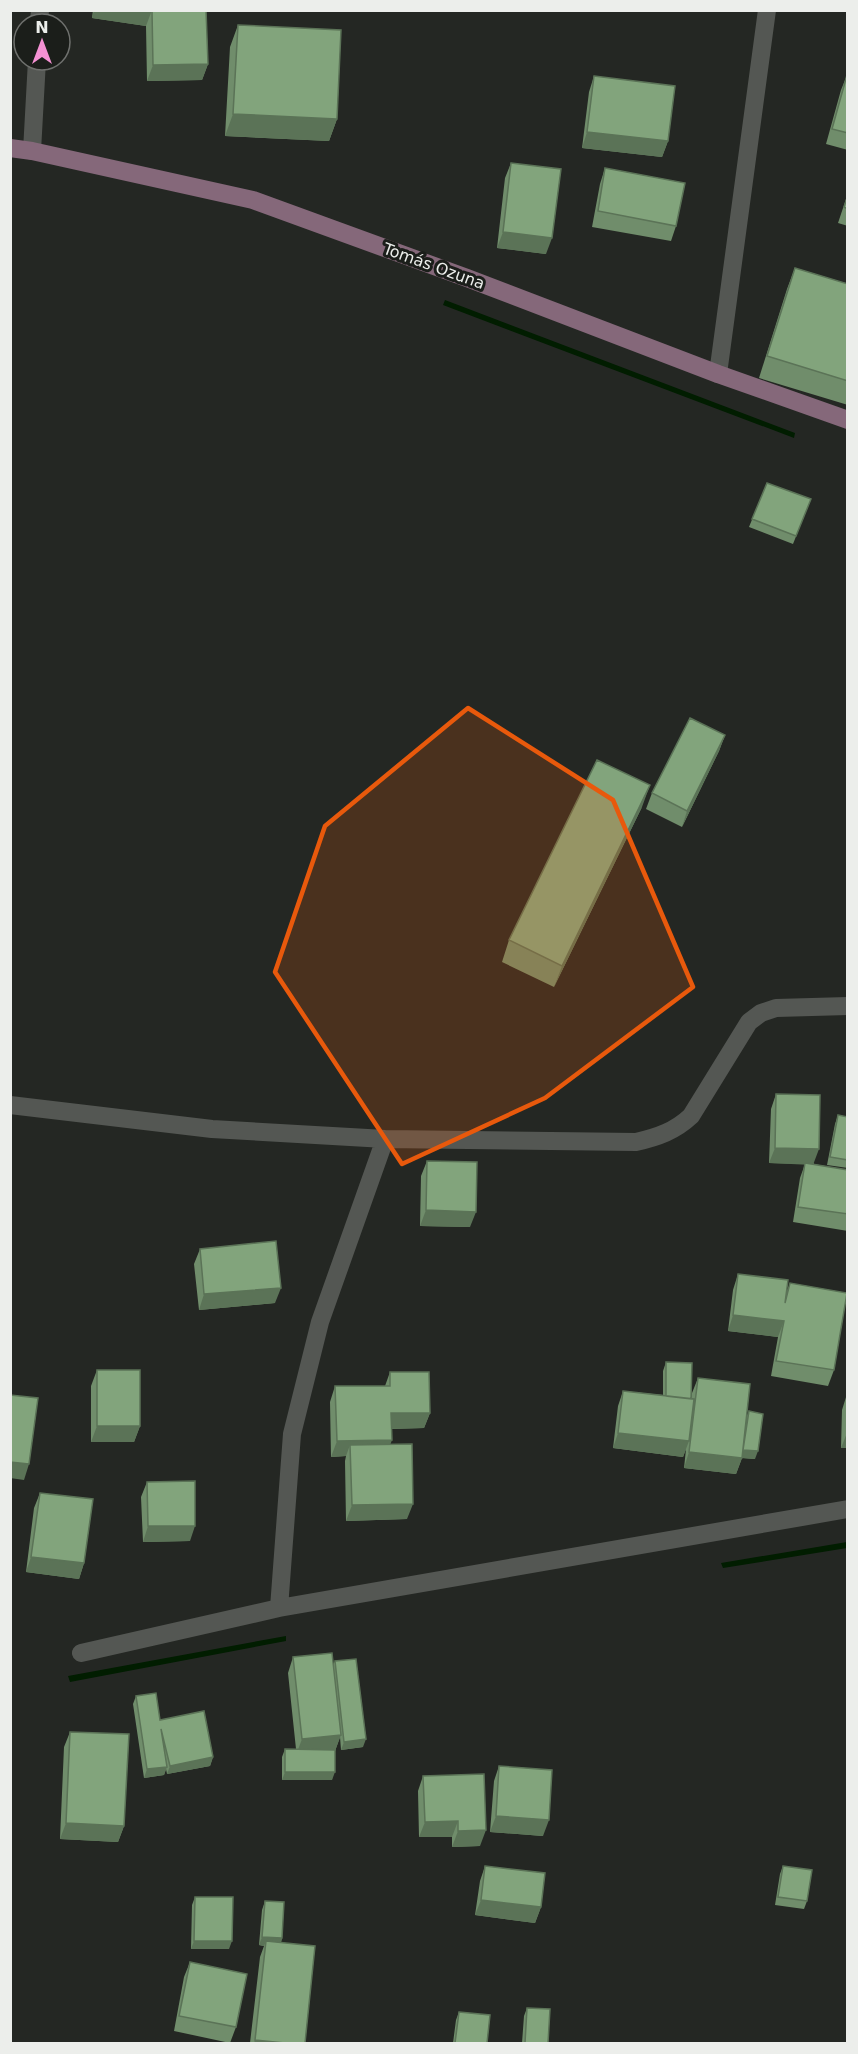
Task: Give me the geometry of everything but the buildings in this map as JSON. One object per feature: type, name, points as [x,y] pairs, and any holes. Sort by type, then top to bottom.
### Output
[{"type":"street","points":[[718,374],[767,10]]},
{"type":"street","points":[[32,151],[36,72]]},
{"type":"street","name":"Tomás Ozuna","points":[[10,148],[253,200],[467,278],[718,374],[848,420]]},
{"type":"street","points":[[10,1106],[212,1128],[385,1139],[636,1142],[659,1136],[679,1127],[691,1116],[749,1022],[761,1013],[776,1008],[848,1006]]},
{"type":"street","points":[[279,1608],[292,1434],[320,1322],[385,1139]]},
{"type":"street","points":[[81,1653],[279,1608],[848,1509]]},
{"type":"highlighted area","points":[[468,708],[613,800],[693,987],[545,1098],[402,1164],[275,972],[325,826]]},
{"type":"shaded area","points":[[445,300],[795,433],[794,438],[443,305]]},
{"type":"shaded area","points":[[847,1542],[847,1548],[723,1568],[721,1563]]},
{"type":"shaded area","points":[[286,1636],[286,1641],[70,1682],[68,1676]]}]
